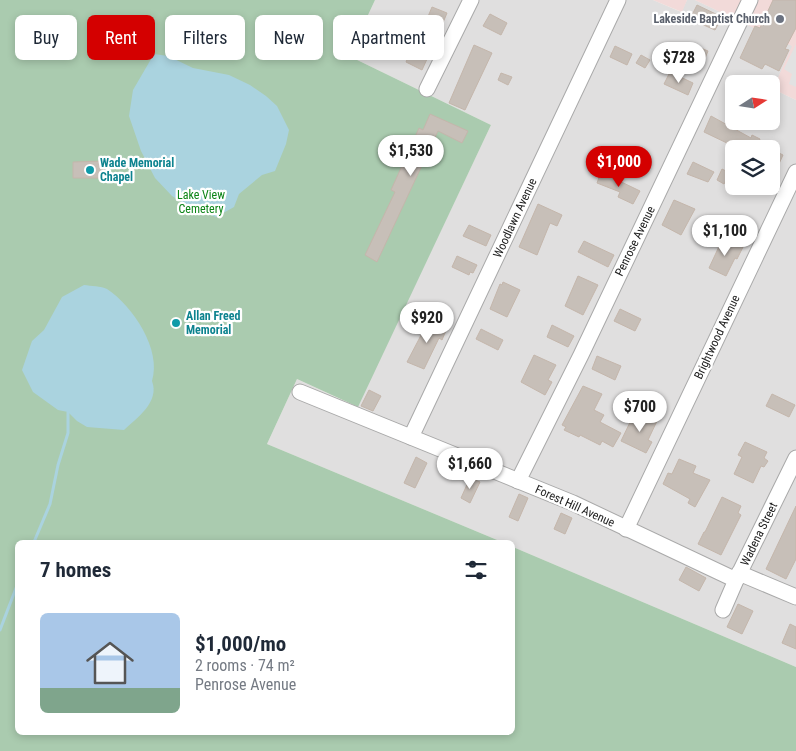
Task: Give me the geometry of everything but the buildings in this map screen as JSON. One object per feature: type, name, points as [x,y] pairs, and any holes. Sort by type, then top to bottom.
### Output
[{"type":"street","points":[[427,89],[471,0]]},
{"type":"street","name":"Woodlawn Avenue","points":[[411,437],[618,0]]},
{"type":"street","name":"Penrose Avenue","points":[[518,481],[585,346],[750,0]]},
{"type":"street","name":"Brightwood Avenue","points":[[626,529],[796,172]]},
{"type":"street","name":"Forest Hill Avenue","points":[[300,392],[573,503],[626,529],[738,577],[796,597]]},
{"type":"street","name":"Wadena Street","points":[[723,610],[796,458]]},
{"type":"shaded area","points":[[375,0],[653,0],[681,12],[687,0],[695,0],[793,46],[780,75],[725,75],[725,130],[780,130],[780,92],[796,100],[796,667],[515,548],[515,540],[497,540],[267,444],[297,379],[357,407],[491,125],[357,60],[444,60],[444,15],[368,15]]},
{"type":"shaded area","points":[[653,0],[687,0],[682,12]]},
{"type":"shaded area","points":[[695,0],[796,0],[796,100],[780,92],[779,75],[792,46]]},
{"type":"shaded area","points":[[796,44],[796,87],[789,84],[792,74],[784,69]]},
{"type":"green space","name":"Lake View Cemetery","points":[[0,0],[375,0],[368,15],[333,15],[333,60],[357,60],[491,125],[358,407],[297,379],[267,444],[497,540],[15,540],[15,735],[515,735],[515,548],[796,667],[796,751],[0,751]]},
{"type":"water","points":[[155,54],[165,56],[165,60],[176,60],[193,68],[229,75],[250,85],[277,106],[289,130],[286,144],[275,171],[262,175],[239,194],[234,207],[216,217],[194,209],[172,196],[155,178],[141,151],[129,116],[133,90],[150,60],[155,60]]},
{"type":"water","points":[[84,285],[107,289],[126,306],[143,330],[153,356],[153,396],[141,415],[124,430],[87,427],[68,412],[58,410],[33,392],[22,370],[32,341],[44,330],[62,297]]},
{"type":"waterway","points":[[35,540],[50,504],[58,465],[68,433],[68,412]]},
{"type":"waterway","points":[[0,630],[15,591]]},
{"type":"place","name":"Lakeside Baptist Church","points":[[780,19]]},
{"type":"place","name":"Wade Memorial Chapel","points":[[90,170]]},
{"type":"place","name":"Allan Freed Memorial","points":[[176,323]]}]
